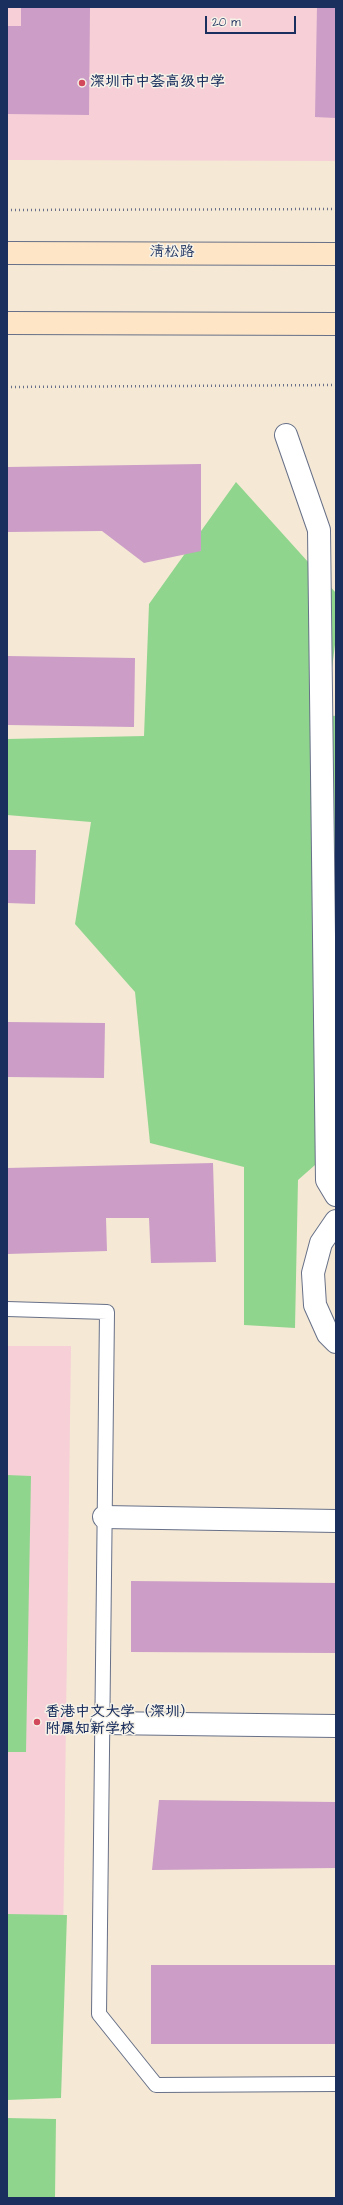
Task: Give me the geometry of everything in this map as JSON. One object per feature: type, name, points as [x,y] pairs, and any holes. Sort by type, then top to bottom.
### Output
[{"type":"street","name":"清松路","points":[[7,253],[336,254]]},
{"type":"street","points":[[7,323],[336,324]]},
{"type":"street","points":[[286,435],[319,530],[327,1180],[336,1195]]},
{"type":"street","points":[[336,1221],[321,1243],[313,1273],[315,1305],[328,1334],[336,1342]]},
{"type":"street","points":[[104,1517],[336,1521]]},
{"type":"street","points":[[102,1723],[336,1726]]},
{"type":"lane","points":[[7,1309],[107,1312],[99,2014],[156,2085],[336,2084]]},
{"type":"path","points":[[7,210],[336,209]]},
{"type":"path","points":[[7,387],[336,385]]},
{"type":"shaded area","points":[[7,7],[336,7],[336,161],[7,160]]},
{"type":"shaded area","name":"香港中文大学（深圳） 附属知新学校","points":[[7,1346],[71,1346],[61,2098],[7,2097]]},
{"type":"green space","points":[[236,482],[336,593],[336,637],[326,715],[336,716],[336,1017],[333,1016],[331,1151],[298,1180],[295,1328],[244,1325],[244,1167],[150,1143],[135,992],[75,924],[91,822],[7,815],[7,739],[144,736],[149,604]]},
{"type":"green space","points":[[7,1475],[31,1476],[26,1752],[7,1752]]},
{"type":"green space","points":[[7,1914],[67,1915],[61,2098],[7,2100]]},
{"type":"green space","points":[[7,2118],[56,2119],[55,2198],[7,2198]]},
{"type":"building","points":[[21,7],[90,7],[89,115],[7,114],[7,26],[21,26]]},
{"type":"building","points":[[317,7],[336,7],[336,118],[315,117]]},
{"type":"building","points":[[201,464],[201,551],[144,563],[102,531],[7,532],[7,467]]},
{"type":"building","points":[[7,656],[135,658],[134,727],[7,725]]},
{"type":"building","points":[[7,850],[36,850],[35,904],[7,903]]},
{"type":"building","points":[[7,1022],[105,1023],[104,1078],[7,1077]]},
{"type":"building","points":[[213,1163],[216,1262],[151,1263],[149,1218],[106,1218],[107,1251],[7,1254],[7,1168]]},
{"type":"building","points":[[131,1581],[336,1583],[336,1653],[131,1652]]},
{"type":"building","points":[[159,1800],[336,1802],[336,1868],[152,1870]]},
{"type":"building","points":[[151,1965],[336,1965],[336,2044],[151,2044]]},
{"type":"place","name":"深圳市中荟高级中学","points":[[82,83]]},
{"type":"place","name":"香港中文大学（深圳） 附属知新学校","points":[[37,1722]]}]
